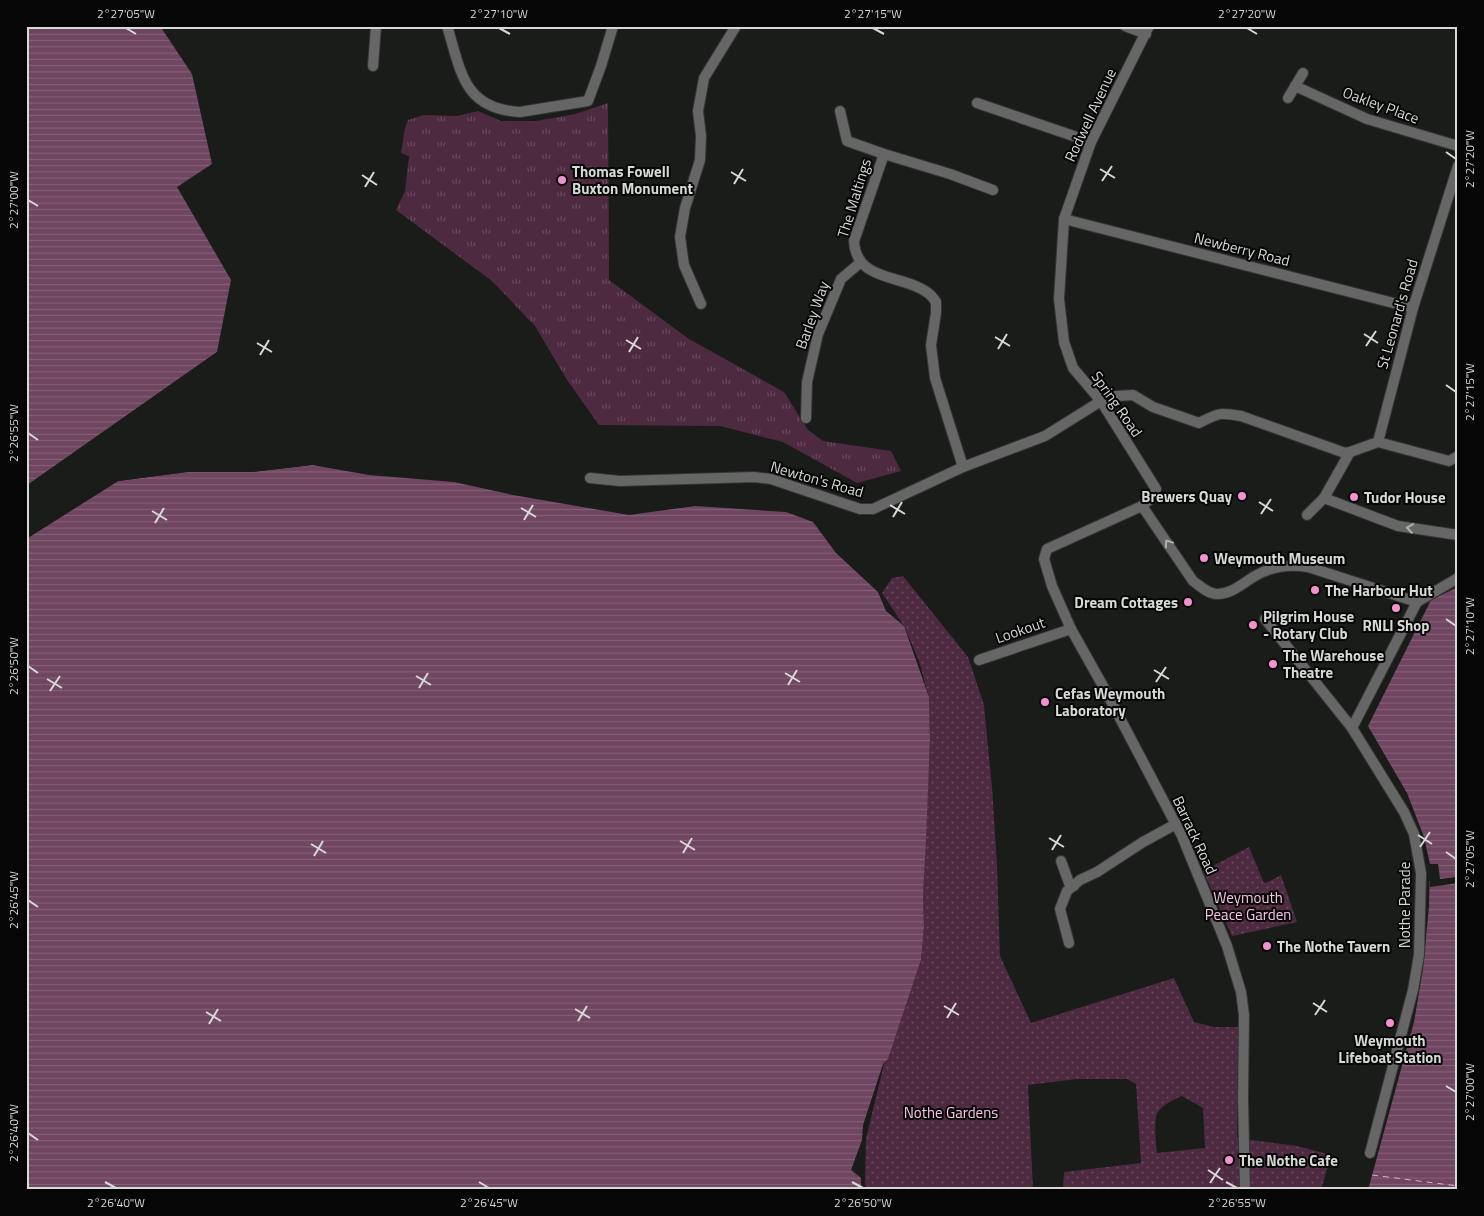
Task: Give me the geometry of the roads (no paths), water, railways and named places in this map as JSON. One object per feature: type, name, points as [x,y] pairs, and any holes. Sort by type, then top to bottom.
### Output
[{"type":"street","points":[[373,66],[376,26]]},
{"type":"street","points":[[447,26],[461,70],[474,96],[494,108],[520,112],[588,101],[614,26]]},
{"type":"street","points":[[701,304],[684,265],[680,237],[685,208],[700,160],[701,136],[698,111],[704,78],[723,44],[736,26]]},
{"type":"street","points":[[1125,26],[1147,30]]},
{"type":"street","name":"Rodwell Avenue","points":[[1064,218],[1090,142],[1147,30]]},
{"type":"street","points":[[1288,98],[1303,73]]},
{"type":"street","name":"Oakley Place","points":[[1295,86],[1367,119],[1458,146]]},
{"type":"street","points":[[977,103],[1090,142]]},
{"type":"street","name":"The Maltings","points":[[840,111],[847,141],[993,190]]},
{"type":"street","name":"The Maltings","points":[[861,262],[855,250],[854,241],[884,154]]},
{"type":"street","name":"St Leonard's Road","points":[[1378,442],[1413,308],[1458,166]]},
{"type":"street","name":"Newberry Road","points":[[1064,218],[1413,308]]},
{"type":"street","name":"Spring Road","points":[[1064,218],[1059,299],[1064,342],[1073,368],[1100,401],[1156,489],[1153,497],[1142,506]]},
{"type":"street","points":[[861,262],[876,274],[928,292],[936,302],[931,345],[935,378],[963,467]]},
{"type":"street","name":"Barley Way","points":[[806,418],[807,382],[818,334],[841,279],[861,262]]},
{"type":"street","name":"Newton's Road","points":[[590,478],[620,481],[754,477],[771,479],[860,509],[873,509],[963,467],[1045,436],[1100,401],[1116,396],[1133,395],[1153,407],[1199,423],[1217,414],[1227,413],[1241,416],[1345,453],[1350,452]]},
{"type":"street","points":[[1307,515],[1324,498],[1350,452],[1378,442],[1449,461],[1458,456]]},
{"type":"street","points":[[1324,498],[1398,526],[1458,535]]},
{"type":"street","points":[[1142,506],[1193,581],[1204,590],[1216,594],[1232,591],[1257,575],[1273,568],[1291,564],[1308,567],[1417,602]]},
{"type":"street","name":"Barrack Road","points":[[1142,506],[1047,549],[1044,559],[1052,586],[1071,629],[1176,824],[1227,946],[1241,992],[1244,1015],[1245,1190]]},
{"type":"street","points":[[1352,728],[1417,602],[1458,578]]},
{"type":"street","name":"Nothe Parade","points":[[1265,619],[1352,728],[1404,812],[1414,834],[1420,860],[1419,955],[1413,990],[1370,1153]]},
{"type":"street","name":"Lookout","points":[[979,660],[1071,629]]},
{"type":"street","points":[[1069,943],[1060,909],[1067,891],[1143,842],[1176,824]]},
{"type":"street","points":[[1061,861],[1069,883],[1074,886]]},
{"type":"place","name":"Thomas Fowell Buxton Monument","points":[[562,180]]},
{"type":"place","name":"Brewers Quay","points":[[1242,496]]},
{"type":"place","name":"Tudor House","points":[[1354,497]]},
{"type":"place","name":"Weymouth Museum","points":[[1204,558]]},
{"type":"place","name":"The Harbour Hut","points":[[1315,590]]},
{"type":"place","name":"Dream Cottages","points":[[1188,602]]},
{"type":"place","name":"RNLI Shop","points":[[1396,608]]},
{"type":"place","name":"Pilgrim House - Rotary Club","points":[[1253,625]]},
{"type":"place","name":"The Warehouse Theatre","points":[[1273,664]]},
{"type":"place","name":"Cefas Weymouth Laboratory","points":[[1045,702]]},
{"type":"place","name":"The Nothe Tavern","points":[[1267,946]]},
{"type":"place","name":"Weymouth Lifeboat Station","points":[[1390,1023]]},
{"type":"place","name":"The Nothe Cafe","points":[[1229,1160]]},
{"type":"park label","name":"Weymouth Peace Garden","points":[[1248,906]]},
{"type":"park label","name":"Nothe Gardens","points":[[951,1112]]}]
